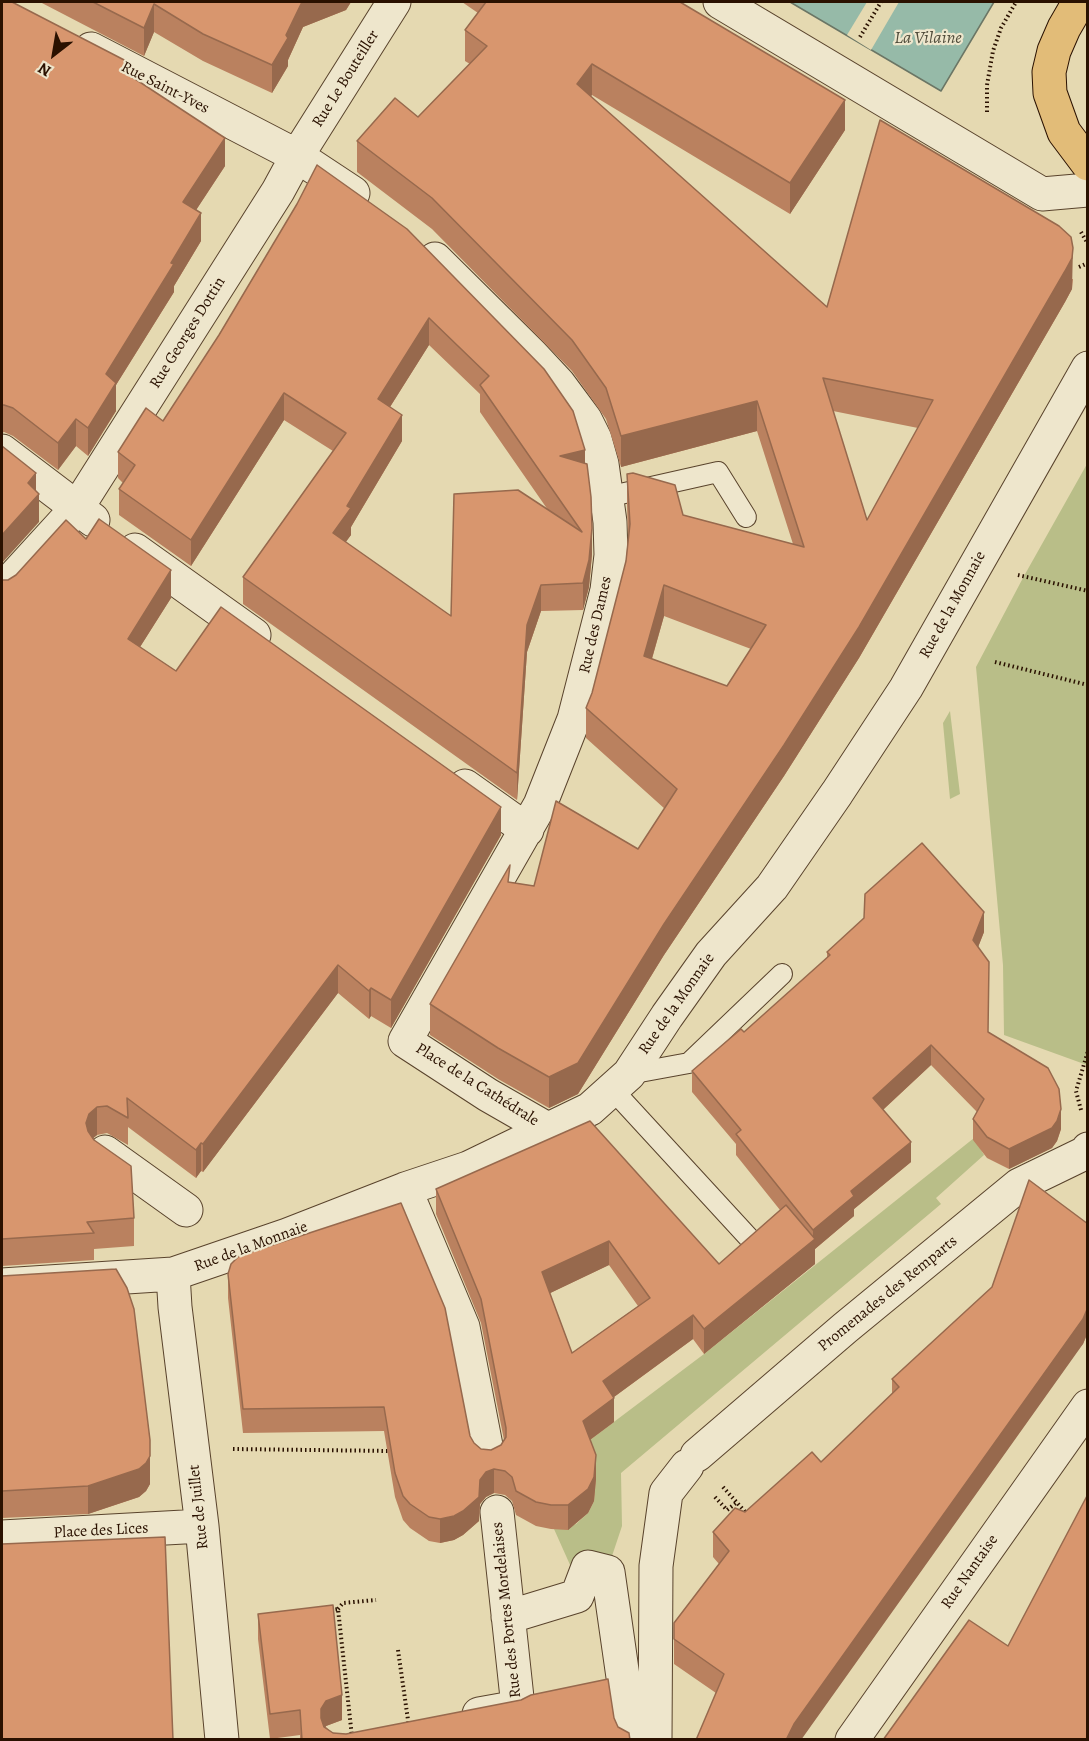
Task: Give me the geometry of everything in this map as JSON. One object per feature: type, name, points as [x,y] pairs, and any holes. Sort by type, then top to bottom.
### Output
[{"type":"main road","points":[[1079,2],[1054,51],[1049,72],[1050,93],[1064,132],[1088,165]]},
{"type":"street","name":"Rue Le Bouteiller","points":[[297,156],[394,2]]},
{"type":"street","points":[[720,2],[1042,194],[1088,190]]},
{"type":"street","name":"Rue Saint-Yves","points":[[65,36],[297,156]]},
{"type":"street","points":[[297,156],[372,207]]},
{"type":"street","name":"Rue Georges Dottin","points":[[2,590],[77,508],[272,201],[297,156]]},
{"type":"street","name":"Rue des Dames","points":[[405,1041],[540,806],[574,719],[607,590],[611,555],[607,497],[595,439],[585,419],[559,384],[532,355],[410,235]]},
{"type":"street","name":"Rue de la Monnaie","points":[[2,1285],[173,1274],[287,1235],[405,1189],[468,1168],[590,1109],[621,1081],[711,954],[772,887],[837,793],[906,688],[1088,368]]},
{"type":"street","points":[[2,451],[77,508],[283,656]]},
{"type":"street","points":[[439,767],[527,830]]},
{"type":"street","name":"Place de la Cathédrale","points":[[405,1041],[488,1095],[549,1130]]},
{"type":"street","name":"Promenades des Remparts","points":[[655,1740],[656,1566],[666,1494],[692,1460],[845,1328],[1019,1185],[1087,1152],[1088,1149]]},
{"type":"street","points":[[105,1152],[186,1210]]},
{"type":"street","points":[[405,1189],[463,1327],[488,1456]]},
{"type":"street","name":"Rue de Juillet","points":[[173,1274],[222,1740]]},
{"type":"street","name":"Rue Nantaise","points":[[852,1740],[1088,1406]]},
{"type":"street","name":"Rue des Portes Mordelaises","points":[[409,1726],[518,1707],[497,1512]]},
{"type":"street","name":"Place des Lices","points":[[2,1537],[201,1526]]},
{"type":"street","points":[[507,1611],[577,1596],[588,1567],[608,1572],[632,1740]]},
{"type":"lane","points":[[607,497],[718,472],[746,517]]},
{"type":"lane","points":[[749,1238],[621,1081],[689,1064],[782,974]]},
{"type":"path","points":[[858,42],[881,2]]},
{"type":"path","points":[[987,116],[987,85],[993,51],[1001,28],[1016,2]]},
{"type":"path","points":[[1078,267],[1088,263]]},
{"type":"path","points":[[975,564],[1088,591]]},
{"type":"path","points":[[995,662],[1088,685]]},
{"type":"path","points":[[1082,1111],[1076,1091],[1088,1051]]},
{"type":"path","points":[[193,1448],[394,1451]]},
{"type":"path","points":[[326,1610],[338,1609],[343,1603],[376,1600]]},
{"type":"path","points":[[338,1609],[352,1737]]},
{"type":"path","points":[[398,1650],[409,1726]]},
{"type":"green space","points":[[1087,464],[1087,1065],[1004,1035],[1003,965],[976,667]]},
{"type":"green space","points":[[950,711],[960,794],[950,799],[943,723]]},
{"type":"green space","points":[[974,1138],[984,1155],[936,1198],[941,1204],[621,1473],[622,1526],[604,1580],[579,1585],[554,1529],[576,1524],[588,1513],[594,1501],[596,1479],[578,1449],[704,1354]]},
{"type":"water","name":"La Vilaine","points":[[790,2],[994,2],[941,91]]},
{"type":"pier","points":[[867,2],[899,2],[871,50],[847,35]]},
{"type":"building","points":[[2,2],[12,2],[130,63],[126,73],[225,138],[183,202],[201,213],[171,263],[174,264],[106,374],[116,383],[88,428],[76,419],[58,443],[13,408],[2,405]]},
{"type":"building","points":[[93,2],[302,2],[286,35],[288,38],[272,65],[203,34],[154,4],[144,28]]},
{"type":"building","points":[[486,2],[680,2],[845,100],[790,183],[592,64],[577,84],[827,307],[880,120],[1059,226],[1071,237],[1073,248],[1072,258],[1065,271],[859,627],[784,745],[664,924],[578,1063],[549,1077],[498,1048],[430,1004],[510,865],[508,882],[534,886],[556,801],[638,849],[677,789],[586,708],[592,693],[626,561],[630,524],[627,474],[633,473],[675,485],[683,515],[804,547],[757,401],[621,436],[606,388],[572,340],[432,198],[357,141],[395,98],[418,117],[487,46],[465,30]],"holes":[[[823,378],[933,400],[867,520]],[[664,585],[766,625],[727,686],[644,656]]]},
{"type":"building","points":[[317,165],[407,229],[544,369],[573,411],[585,450],[560,456],[587,464],[592,528],[589,560],[583,583],[541,585],[527,625],[517,773],[243,577],[346,433],[284,393],[191,540],[119,489],[135,465],[118,452],[146,408],[163,421],[219,335],[297,204]],"holes":[[[429,318],[489,376],[480,385],[582,532],[518,490],[454,494],[451,616],[333,533],[351,508],[347,506],[402,415],[378,399]]]},
{"type":"building","points":[[2,446],[36,473],[28,483],[39,494],[2,535]]},
{"type":"building","points":[[99,519],[171,570],[128,639],[176,671],[221,607],[501,807],[391,1000],[371,988],[369,991],[338,965],[203,1144],[201,1143],[196,1150],[127,1098],[128,1118],[107,1106],[97,1107],[89,1114],[86,1123],[88,1131],[94,1140],[131,1166],[134,1218],[87,1222],[94,1233],[2,1239],[2,580],[8,580],[16,575],[66,520],[86,539]]},
{"type":"building","points":[[922,843],[984,912],[973,940],[989,962],[988,1032],[1048,1068],[1059,1089],[1061,1109],[1052,1128],[1009,1149],[987,1137],[973,1119],[984,1099],[931,1045],[873,1098],[911,1142],[851,1191],[854,1196],[813,1230],[736,1134],[741,1130],[692,1071],[741,1029],[744,1032],[830,955],[827,952],[864,918],[865,894]]},
{"type":"building","points":[[590,1121],[719,1264],[786,1205],[815,1239],[704,1329],[693,1315],[603,1381],[614,1398],[583,1421],[596,1455],[594,1477],[588,1489],[568,1505],[536,1502],[516,1491],[512,1477],[505,1471],[494,1469],[486,1472],[480,1480],[479,1497],[463,1511],[440,1519],[429,1517],[410,1504],[403,1496],[395,1473],[384,1407],[243,1409],[228,1274],[231,1264],[239,1256],[401,1203],[445,1308],[470,1436],[481,1449],[491,1450],[501,1445],[506,1437],[506,1428],[481,1299],[436,1189]],"holes":[[[609,1241],[650,1298],[572,1353],[542,1272]]]},
{"type":"building","points":[[1029,1180],[1088,1224],[1088,1307],[1083,1319],[794,1724],[786,1740],[696,1740],[724,1674],[674,1639],[674,1623],[729,1551],[713,1532],[735,1508],[745,1512],[812,1452],[821,1462],[899,1387],[892,1379],[992,1287]]},
{"type":"building","points":[[116,1269],[127,1288],[134,1309],[150,1456],[139,1469],[88,1486],[2,1491],[2,1276]]},
{"type":"building","points":[[1088,1494],[1088,1740],[883,1740],[969,1620],[1008,1646]]},
{"type":"building","points":[[165,1537],[173,1740],[2,1740],[2,1544]]},
{"type":"building","points":[[333,1605],[342,1695],[326,1701],[321,1709],[321,1718],[324,1727],[333,1733],[346,1734],[521,1700],[531,1695],[608,1679],[614,1718],[618,1727],[629,1733],[630,1740],[302,1740],[300,1710],[270,1714],[258,1614]]}]
